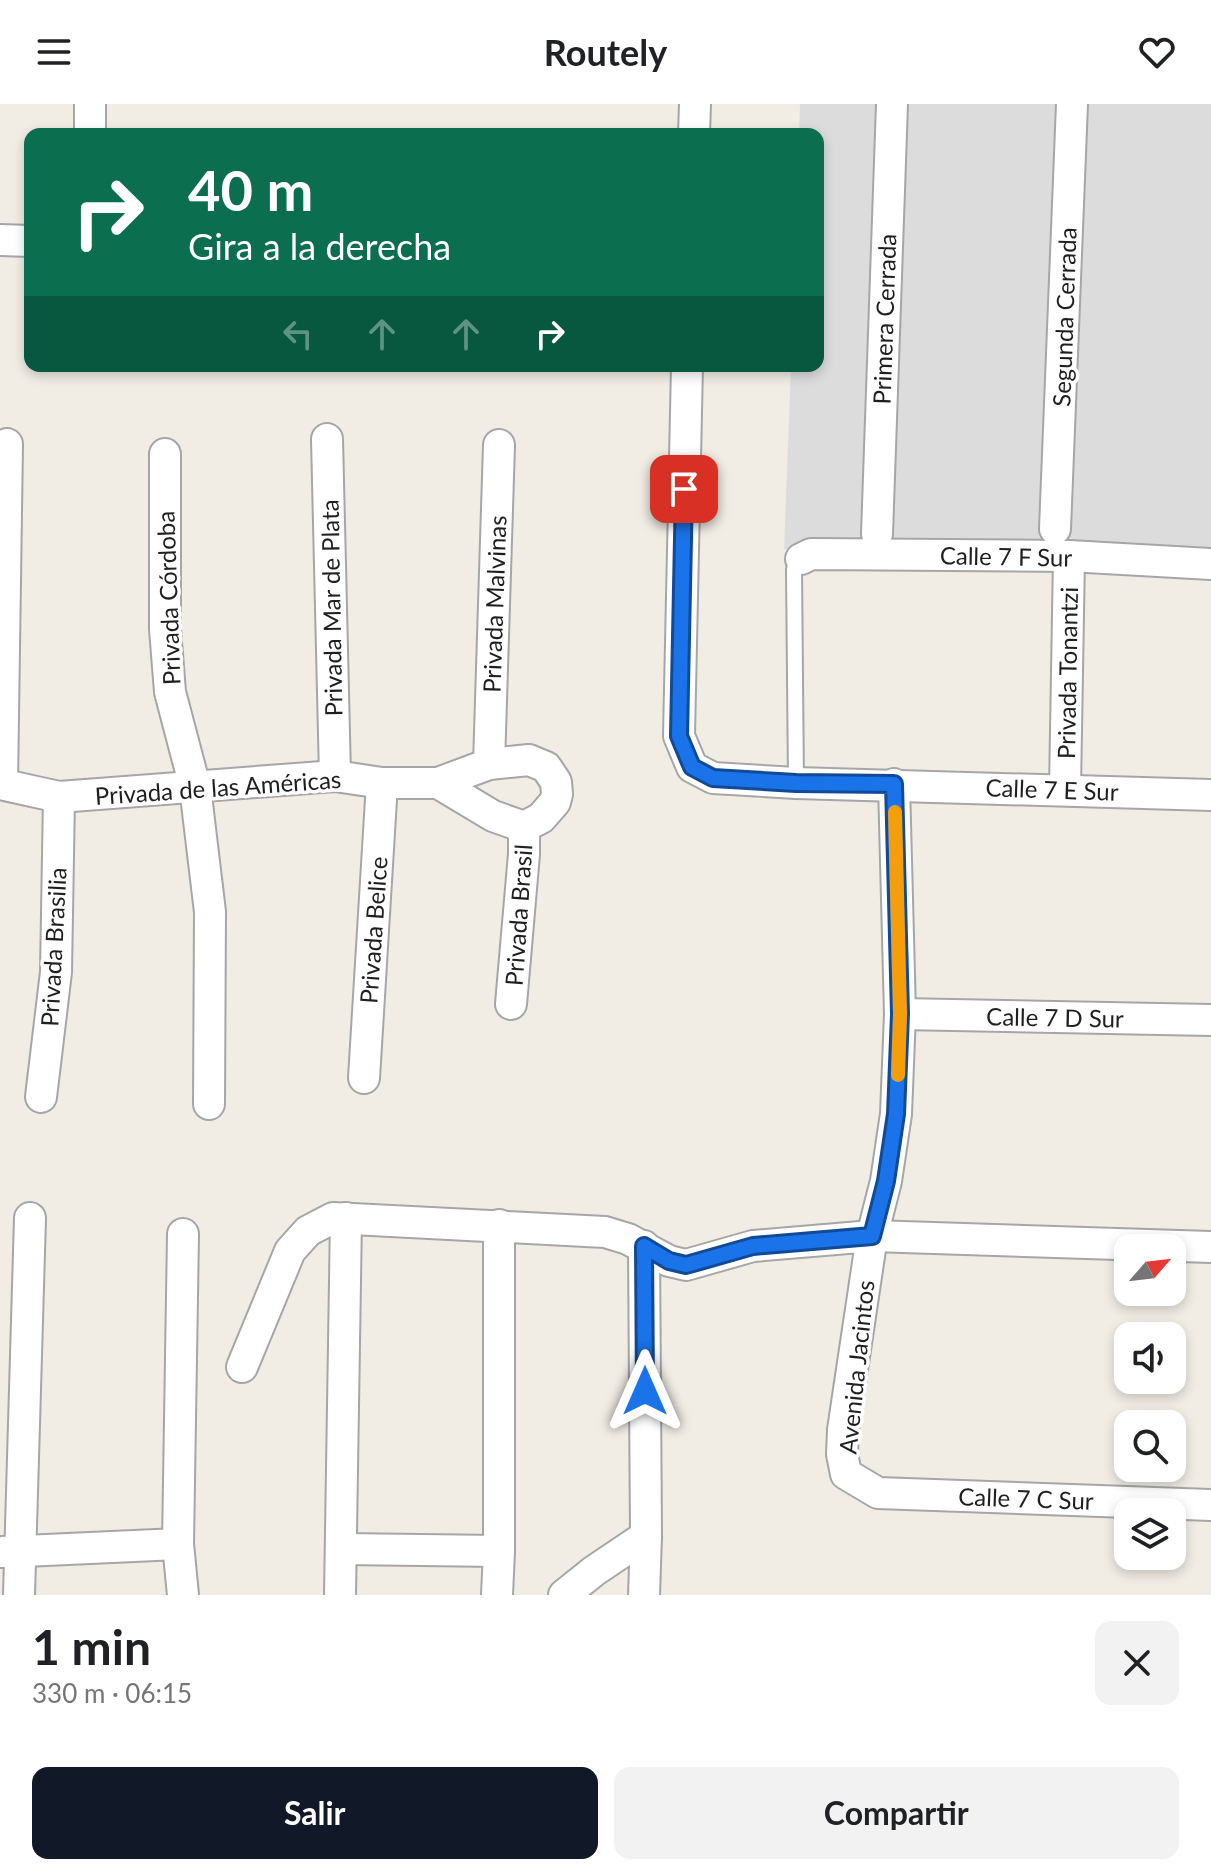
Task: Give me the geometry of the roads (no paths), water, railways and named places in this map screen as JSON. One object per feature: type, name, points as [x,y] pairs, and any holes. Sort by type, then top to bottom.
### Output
[{"type":"street","points":[[90,104],[90,128]]},
{"type":"street","points":[[694,128],[695,104]]},
{"type":"street","name":"Primera Cerrada","points":[[877,534],[892,104]]},
{"type":"street","name":"Segunda Cerrada","points":[[1062,542],[1072,104]]},
{"type":"street","points":[[0,240],[24,241]]},
{"type":"street","name":"Calle 7 E Sur","points":[[687,372],[679,736],[692,767],[713,778],[796,783],[1211,795]]},
{"type":"street","name":"Privada Mar de Plata","points":[[327,439],[335,776]]},
{"type":"street","points":[[1,784],[7,444]]},
{"type":"street","name":"Privada Malvinas","points":[[489,764],[499,445]]},
{"type":"street","name":"Privada Córdoba","points":[[165,454],[165,629],[170,692],[195,787],[210,912],[209,1104]]},
{"type":"street","name":"Calle 7 F Sur","points":[[801,559],[811,554],[1062,542],[1211,564]]},
{"type":"street","name":"Privada Tonantzi","points":[[1062,542],[1065,789]]},
{"type":"street","points":[[529,760],[546,767],[556,782],[555,802],[541,818],[524,827],[493,816],[438,783],[489,764],[529,760]]},
{"type":"street","name":"Privada de las Américas","points":[[1,784],[59,797],[335,776],[382,783],[438,783]]},
{"type":"street","name":"Privada Belice","points":[[364,1078],[382,783]]},
{"type":"street","name":"Avenida Jacintos","points":[[846,1474],[842,1454],[843,1430],[872,1236],[886,1181],[896,1114],[900,1014],[894,784]]},
{"type":"street","name":"Privada Brasilia","points":[[41,1097],[56,972],[59,797]]},
{"type":"street","name":"Privada Brasil","points":[[511,1004],[524,827]]},
{"type":"street","name":"Calle 7 D Sur","points":[[900,1014],[1211,1020]]},
{"type":"street","points":[[19,1595],[10,1552],[30,1218]]},
{"type":"street","points":[[242,1367],[290,1251],[308,1231],[333,1218],[605,1232],[644,1246],[669,1261],[686,1265],[753,1246],[872,1236],[1211,1247]]},
{"type":"street","points":[[340,1595],[346,1218]]},
{"type":"street","points":[[497,1595],[499,1225]]},
{"type":"street","points":[[183,1234],[178,1544],[183,1595]]},
{"type":"street","points":[[644,1246],[644,1595]]},
{"type":"street","name":"Calle 7 C Sur","points":[[846,1474],[878,1493],[1211,1505]]},
{"type":"street","points":[[564,1595],[646,1536]]},
{"type":"street","points":[[10,1552],[178,1544]]},
{"type":"street","points":[[342,1549],[499,1551]]},
{"type":"lane","points":[[796,783],[794,569],[801,559]]}]
